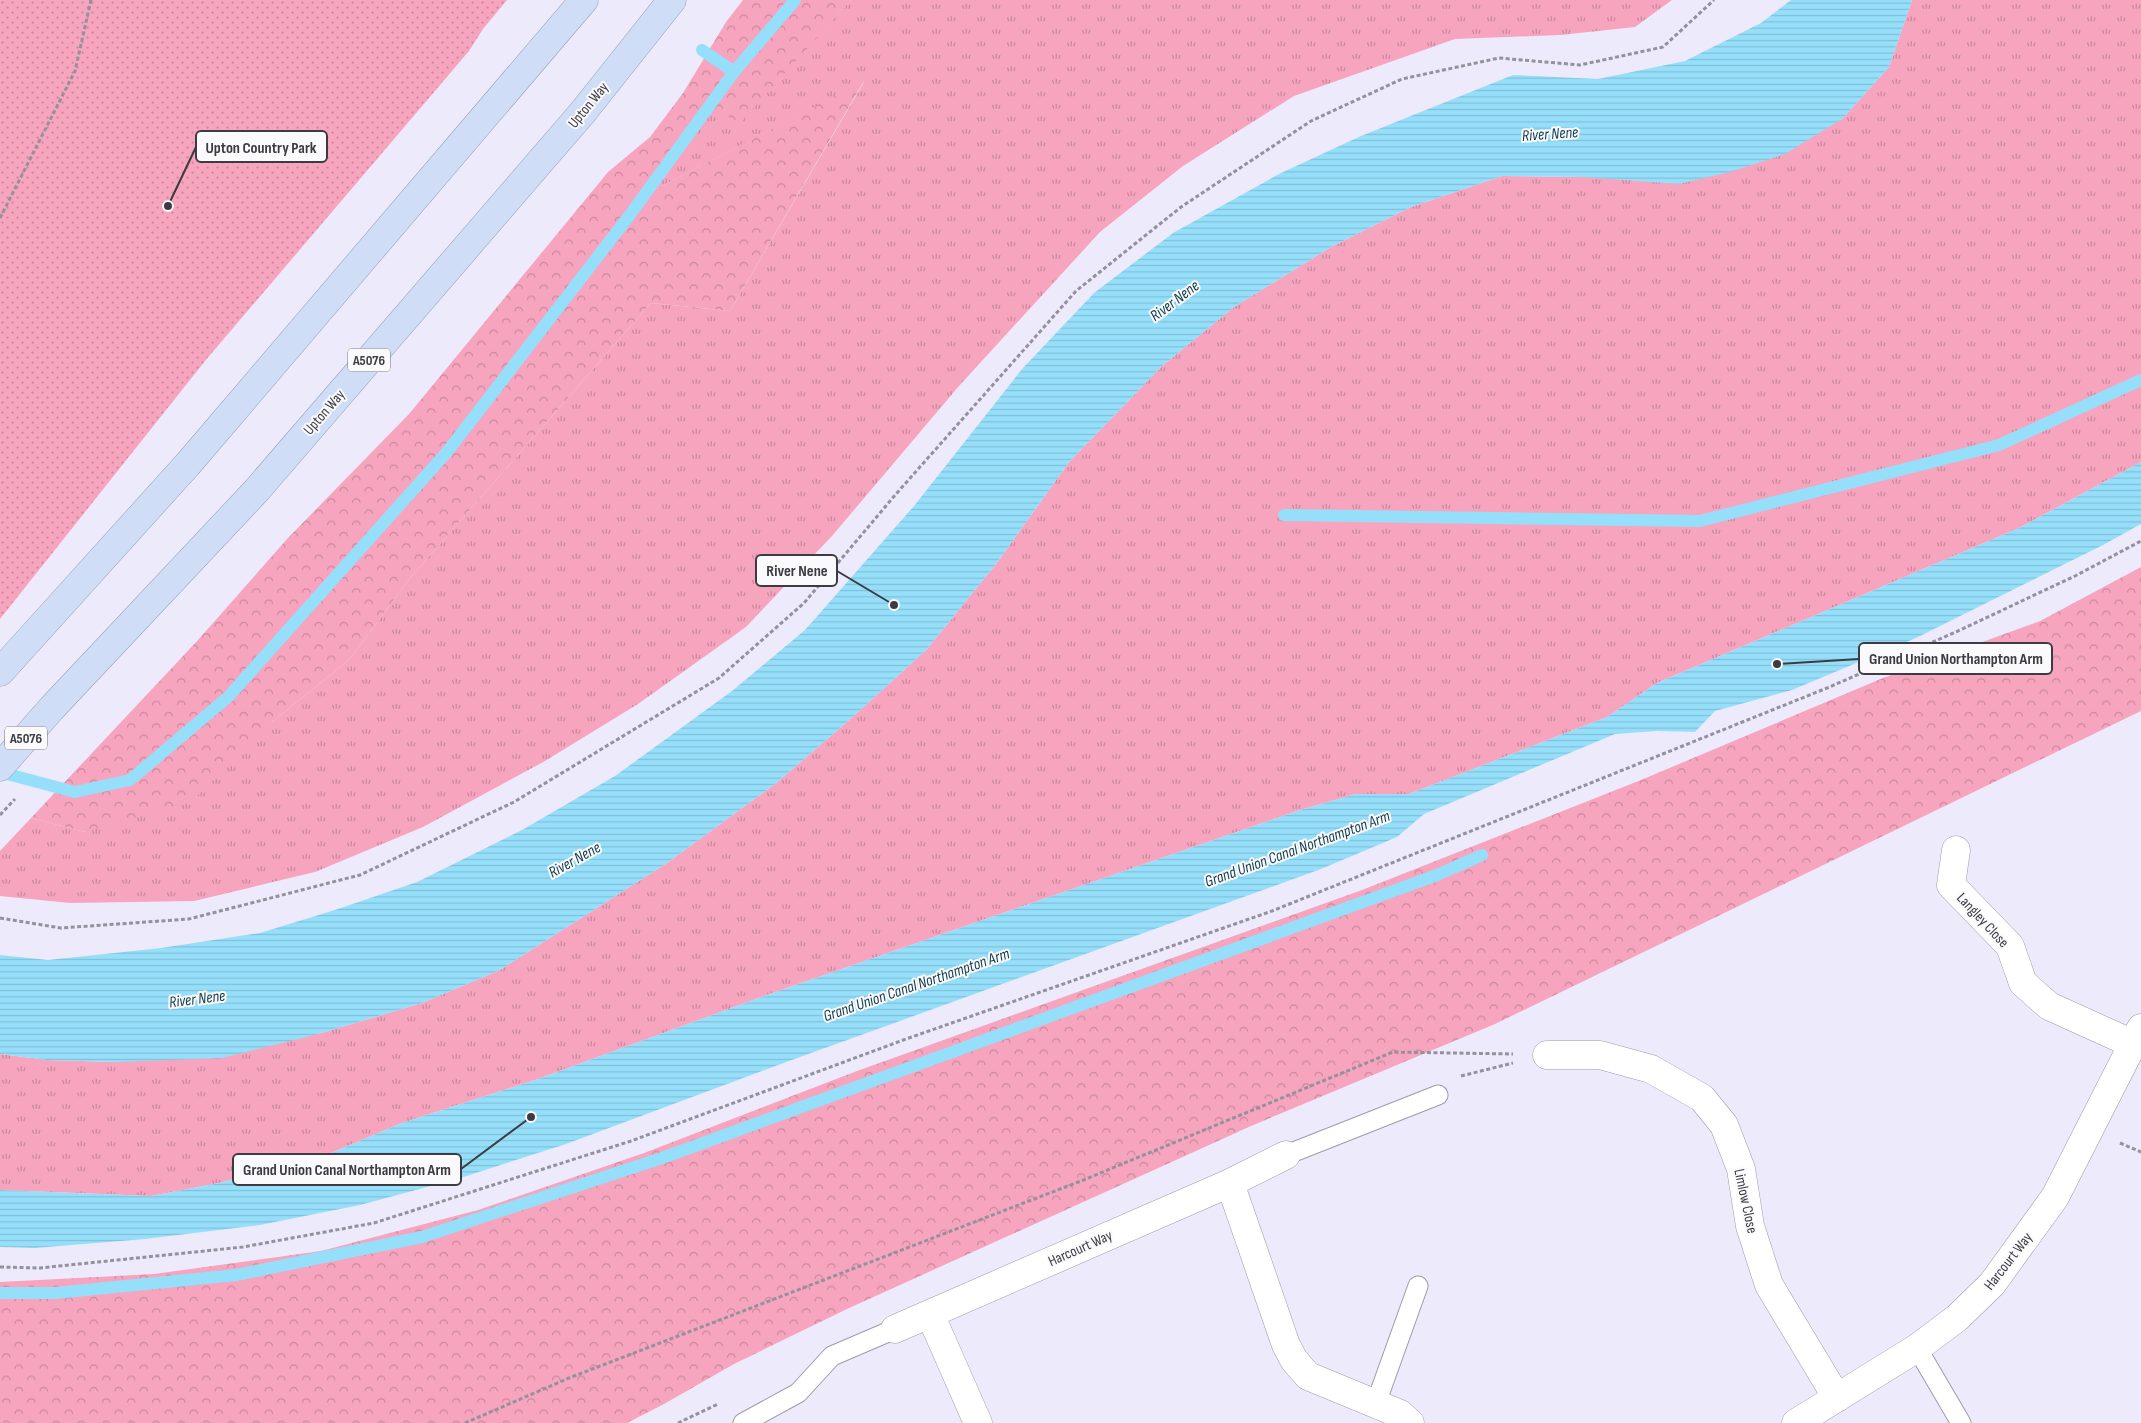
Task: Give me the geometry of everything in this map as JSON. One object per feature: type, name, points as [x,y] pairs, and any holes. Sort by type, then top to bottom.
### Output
[{"type":"highway","points":[[1,671],[188,464],[584,0]]},
{"type":"highway","name":"Upton Way","points":[[0,766],[51,709],[256,491],[583,112],[672,0]]},
{"type":"street","name":"Langley Close","points":[[1956,850],[1951,885],[2010,946],[2023,983],[2049,1006],[2137,1036]]},
{"type":"street","name":"Harcourt Way","points":[[1796,1423],[1916,1348],[1957,1318],[1992,1284],[2055,1197],[2137,1036]]},
{"type":"street","name":"Limlow Close","points":[[1548,1055],[1600,1055],[1626,1062],[1651,1070],[1702,1098],[1724,1125],[1741,1169],[1750,1226],[1769,1286],[1837,1398]]},
{"type":"street","name":"Harcourt Way","points":[[895,1329],[1230,1182],[1286,1155]]},
{"type":"street","points":[[1230,1182],[1286,1345],[1294,1360],[1308,1376],[1400,1414],[1410,1423]]},
{"type":"street","points":[[930,1314],[978,1423]]},
{"type":"lane","points":[[1286,1155],[1438,1095]]},
{"type":"lane","points":[[1376,1403],[1418,1286]]},
{"type":"lane","points":[[743,1423],[798,1393],[832,1356],[895,1329]]},
{"type":"lane","points":[[1916,1348],[1961,1423]]},
{"type":"path","points":[[0,218],[75,71],[91,0]]},
{"type":"path","points":[[0,918],[61,928],[189,919],[360,875],[514,802],[719,678],[804,603],[896,494],[1076,291],[1181,206],[1311,121],[1402,79],[1499,58],[1580,65],[1663,46],[1714,0]]},
{"type":"path","points":[[0,1267],[40,1268],[243,1247],[374,1223],[631,1140],[906,1039],[1282,907],[1827,688],[1958,631],[2075,576],[2141,541]]},
{"type":"path","points":[[465,1423],[568,1378],[1081,1181],[1393,1052],[1548,1055]]},
{"type":"green space","points":[[0,0],[507,0],[483,29],[469,51],[205,361],[0,619]]},
{"type":"green space","points":[[743,0],[851,0],[740,123],[708,106],[654,190],[864,81],[730,311],[651,303],[410,578],[349,660],[272,722],[191,802],[85,832],[31,818],[198,640],[287,539],[409,414],[608,172],[650,137],[683,93],[726,22]]},
{"type":"green space","points":[[851,0],[1672,0],[1635,27],[1561,35],[1455,39],[1294,96],[1183,166],[1100,232],[959,386],[832,536],[746,627],[638,704],[545,761],[423,827],[315,872],[194,901],[70,903],[0,896],[0,851],[31,818],[85,832],[272,722],[349,660],[410,578],[651,303],[730,311],[864,82],[654,190],[708,106],[798,57]]},
{"type":"green space","points":[[1912,0],[2141,0],[2141,462],[2019,528],[1657,683],[1607,717],[1409,794],[1356,794],[1300,810],[764,996],[538,1079],[402,1123],[324,1156],[219,1183],[151,1196],[0,1190],[0,1054],[47,1060],[116,1062],[318,1034],[422,1003],[500,970],[667,863],[775,784],[847,722],[927,649],[996,564],[1069,462],[1162,366],[1234,307],[1331,247],[1411,207],[1502,176],[1582,177],[1842,119],[1889,67]]},
{"type":"green space","points":[[2141,567],[2141,711],[1495,1024],[1251,1126],[847,1309],[734,1364],[627,1423],[0,1423],[0,1282],[154,1274],[321,1251],[478,1210],[644,1153],[857,1071],[1362,890],[1641,780],[1883,678],[2040,621]]},
{"type":"water","points":[[1791,0],[1912,0],[1889,67],[1842,119],[1785,154],[1730,172],[1679,184],[1582,177],[1502,176],[1411,207],[1331,247],[1234,307],[1162,366],[1069,462],[996,564],[927,649],[847,722],[775,784],[667,863],[500,970],[422,1003],[318,1034],[222,1058],[116,1062],[47,1060],[0,1054],[0,955],[48,960],[161,948],[260,933],[417,882],[522,830],[615,776],[732,691],[805,630],[914,506],[1023,368],[1094,293],[1173,233],[1281,173],[1361,136],[1513,75],[1598,79],[1685,61],[1761,23]]},
{"type":"water","points":[[2141,462],[2141,524],[2103,545],[1916,638],[1792,690],[1715,711],[1695,732],[1657,731],[1615,734],[1424,814],[1397,837],[1321,869],[789,1061],[566,1144],[457,1179],[360,1205],[260,1225],[145,1239],[35,1248],[0,1247],[0,1190],[151,1196],[219,1183],[324,1156],[402,1123],[538,1079],[764,996],[1300,810],[1356,794],[1409,794],[1607,717],[1657,683],[2019,528]]},
{"type":"waterway","points":[[702,50],[734,72],[795,0]]},
{"type":"waterway","points":[[0,772],[75,792],[130,780],[228,697],[447,452],[629,216],[734,72]]},
{"type":"waterway","points":[[1284,515],[1700,521],[1999,445],[2141,380]]},
{"type":"waterway","points":[[0,1293],[55,1293],[236,1275],[422,1237],[662,1158],[1437,875],[1482,855]]},
{"type":"place","name":"Upton Country Park","points":[[168,206]]},
{"type":"place","name":"River Nene","points":[[894,605]]},
{"type":"place","name":"Grand Union Northampton Arm","points":[[1777,664]]},
{"type":"place","name":"Grand Union Canal Northampton Arm","points":[[531,1117]]}]
